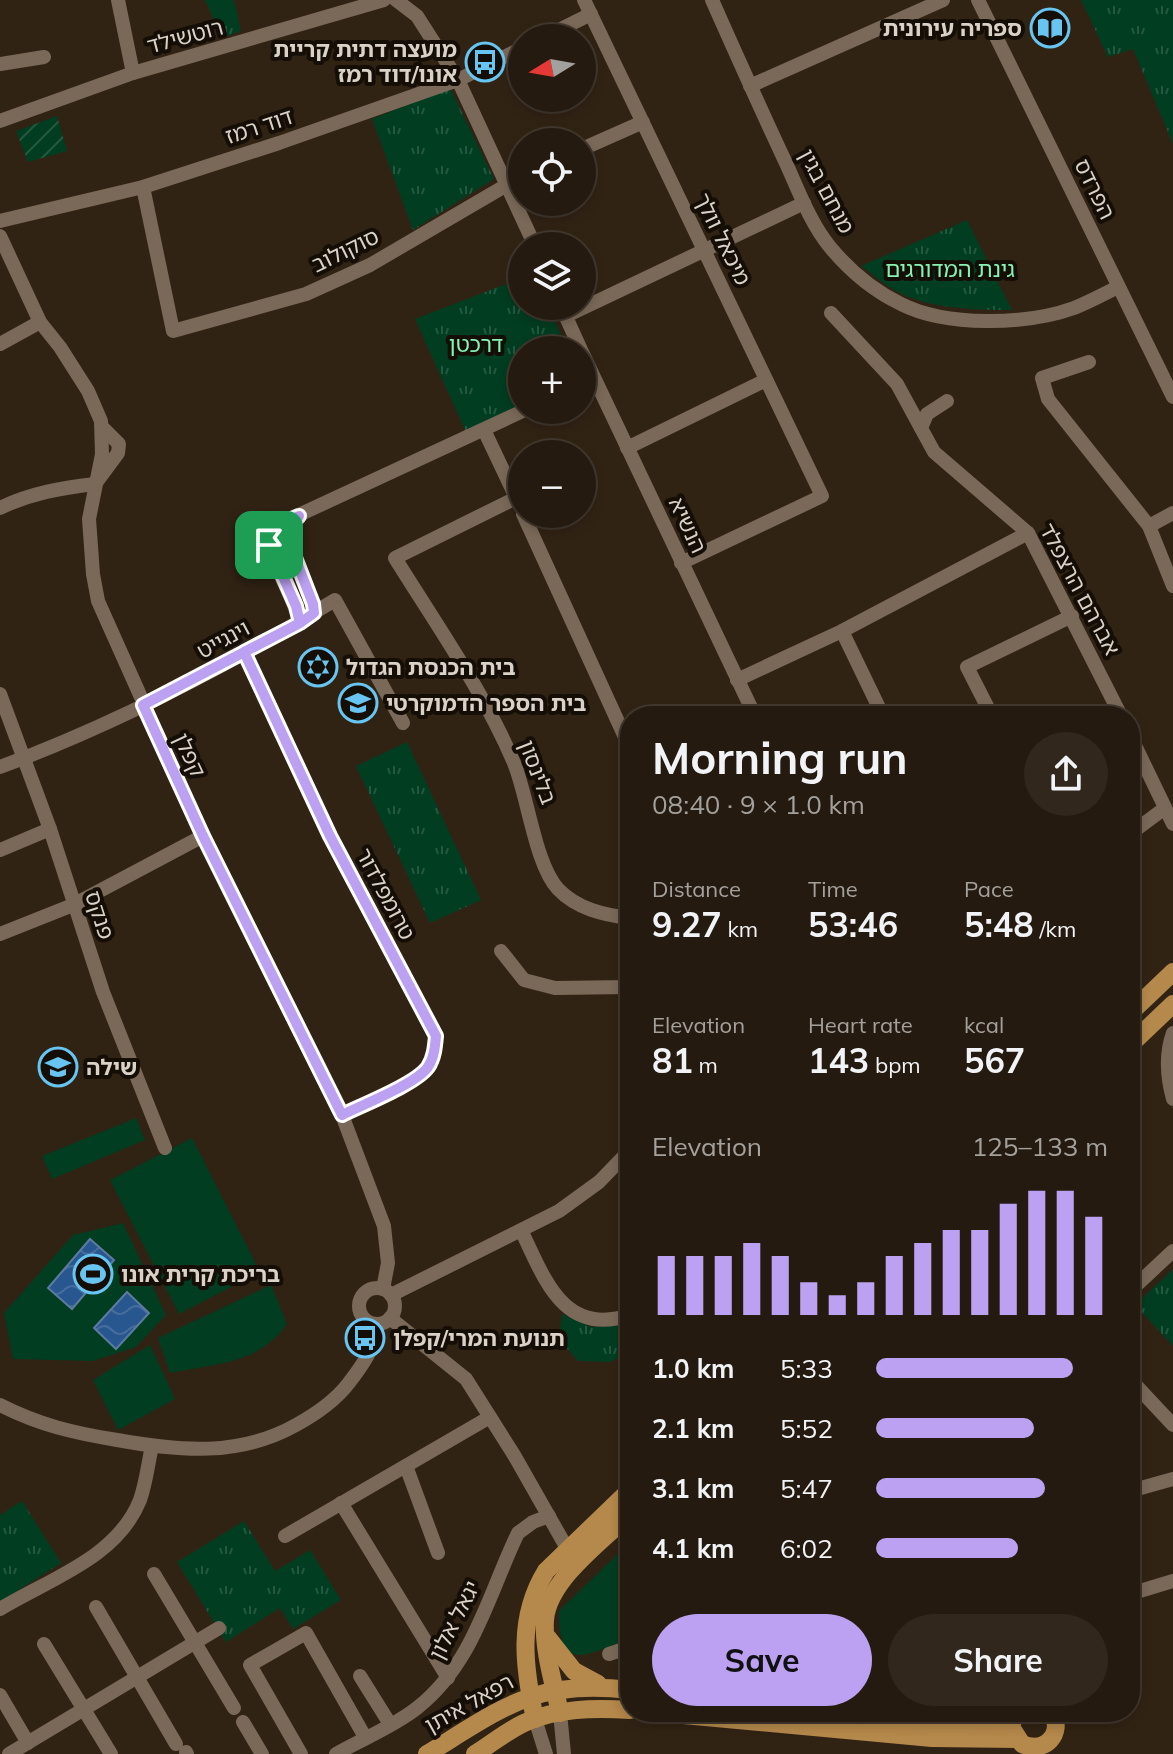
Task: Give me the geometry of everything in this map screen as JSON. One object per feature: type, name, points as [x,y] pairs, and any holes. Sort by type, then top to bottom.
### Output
[{"type":"main road","points":[[1140,1003],[1173,972]]},
{"type":"main road","points":[[1140,1035],[1173,1004]]},
{"type":"main road","points":[[535,1719],[524,1645],[530,1605],[546,1571],[620,1500]]},
{"type":"main road","points":[[560,1713],[545,1635],[545,1618],[553,1592],[620,1524]]},
{"type":"main road","points":[[545,1635],[574,1671],[587,1680],[609,1688]]},
{"type":"main road","name":"רפאל איתן","points":[[427,1754],[530,1696],[583,1687],[620,1689]]},
{"type":"main road","name":"רפאל איתן","points":[[475,1754],[535,1719],[589,1709],[620,1710]]},
{"type":"main road","points":[[754,1722],[920,1738],[1016,1724]]},
{"type":"main road","points":[[922,1722],[1016,1724]]},
{"type":"main road","points":[[1016,1724],[1022,1744],[1034,1748],[1047,1744],[1056,1734],[1055,1722]]},
{"type":"street","points":[[118,0],[133,73]]},
{"type":"street","name":"רוטשילד","points":[[0,121],[133,73],[346,6],[384,0]]},
{"type":"street","points":[[396,0],[417,16],[508,167]]},
{"type":"street","name":"מיכאל וולך","points":[[584,0],[822,496],[681,563]]},
{"type":"street","name":"מנחם בגין","points":[[712,0],[804,203],[828,245],[852,270],[903,306],[948,317],[1002,322],[1074,308],[1118,287]]},
{"type":"street","points":[[750,86],[943,0]]},
{"type":"street","name":"הפרדס","points":[[978,0],[1173,397]]},
{"type":"street","points":[[571,24],[591,14]]},
{"type":"street","name":"דוד רמז","points":[[0,221],[143,187],[279,143],[458,80],[508,55]]},
{"type":"street","points":[[0,64],[44,57]]},
{"type":"street","points":[[596,143],[643,122]]},
{"type":"street","name":"סוקולוב","points":[[143,187],[173,331],[306,294],[370,265],[508,183]]},
{"type":"street","points":[[596,297],[804,203]]},
{"type":"street","name":"קפלן","points":[[0,236],[40,322],[88,391],[102,427],[102,454],[89,519],[96,591],[143,705],[203,836],[342,1115],[384,1226],[387,1292]]},
{"type":"street","name":"אברהם הרצפלד","points":[[831,313],[897,384],[934,452],[1028,533],[1116,706]]},
{"type":"street","points":[[0,344],[40,322]]},
{"type":"street","points":[[1089,362],[1042,378],[1048,399],[1149,526],[1173,586]]},
{"type":"street","points":[[627,448],[766,380]]},
{"type":"street","name":"הנשיא","points":[[596,395],[627,448],[750,706]]},
{"type":"street","points":[[921,428],[927,414],[947,401]]},
{"type":"street","points":[[300,623],[296,606],[269,545],[268,532],[275,526],[508,418]]},
{"type":"street","points":[[484,430],[508,482]]},
{"type":"street","points":[[0,508],[34,494],[95,484]]},
{"type":"street","name":"בלינסון","points":[[508,513],[395,558],[462,666],[514,763],[542,859],[553,881],[565,895],[594,912],[620,916]]},
{"type":"street","points":[[1149,526],[1173,513]]},
{"type":"street","points":[[299,516],[287,529],[287,537],[314,613],[335,600],[403,723]]},
{"type":"street","points":[[529,528],[620,726]]},
{"type":"street","points":[[737,680],[842,631],[1028,533]]},
{"type":"street","name":"וינגייט","points":[[0,767],[143,705],[314,613]]},
{"type":"street","points":[[987,706],[967,667],[1072,616]]},
{"type":"street","points":[[842,631],[878,706]]},
{"type":"street","name":"טרומפלדור","points":[[244,652],[330,836],[436,1036],[429,1066],[418,1077],[342,1115]]},
{"type":"street","name":"פנקס","points":[[0,694],[50,829],[103,992],[165,1148]]},
{"type":"street","points":[[1140,756],[1173,824]]},
{"type":"street","points":[[1140,827],[1165,808]]},
{"type":"street","points":[[0,850],[50,829]]},
{"type":"street","points":[[0,934],[73,905],[203,836]]},
{"type":"street","points":[[501,951],[524,980],[555,988],[620,987]]},
{"type":"street","points":[[1171,1039],[1168,1079],[1173,1099]]},
{"type":"street","points":[[568,1550],[466,1379],[384,1321],[362,1317],[359,1306],[366,1293],[374,1289],[387,1292],[522,1232],[559,1211],[599,1182],[620,1160]]},
{"type":"street","points":[[522,1232],[554,1295],[565,1306],[579,1315],[594,1319],[620,1318]]},
{"type":"street","points":[[1140,1278],[1173,1251]]},
{"type":"street","points":[[0,1405],[56,1429],[152,1446],[206,1450],[256,1442],[287,1431],[335,1399],[367,1356],[395,1304],[387,1292]]},
{"type":"street","points":[[1140,1390],[1173,1425]]},
{"type":"street","points":[[285,1536],[490,1417]]},
{"type":"street","points":[[0,1609],[90,1558],[120,1535],[139,1501],[152,1446]]},
{"type":"street","points":[[406,1466],[438,1553]]},
{"type":"street","points":[[1140,1488],[1173,1479]]},
{"type":"street","points":[[341,1503],[448,1678]]},
{"type":"street","name":"יגאל אלון","points":[[336,1754],[414,1710],[448,1678],[472,1640],[518,1533],[533,1522],[549,1516]]},
{"type":"street","points":[[154,1574],[234,1708]]},
{"type":"street","points":[[1140,1591],[1173,1581]]},
{"type":"street","points":[[96,1607],[183,1750]]},
{"type":"street","points":[[9,1754],[219,1628]]},
{"type":"street","points":[[301,1754],[250,1665],[306,1633],[365,1737]]},
{"type":"street","points":[[44,1644],[111,1754]]},
{"type":"street","points":[[609,1654],[620,1650]]},
{"type":"street","points":[[360,1676],[390,1724]]},
{"type":"street","points":[[0,1695],[28,1743]]},
{"type":"street","points":[[560,1713],[564,1754]]},
{"type":"street","points":[[535,1719],[546,1754]]},
{"type":"street","points":[[243,1722],[262,1754]]},
{"type":"green space","points":[[205,0],[234,0],[241,31],[222,38]]},
{"type":"green space","points":[[1081,0],[1173,0],[1173,144],[1133,49],[1108,57]]},
{"type":"green space","points":[[450,88],[494,179],[413,230],[372,119]]},
{"type":"green space","points":[[57,116],[67,151],[28,162],[16,131]]},
{"type":"green space","name":"גינת המדורגים","points":[[967,220],[1012,310],[966,309],[918,300],[891,288],[861,266]]},
{"type":"green space","name":"דרכטן","points":[[508,283],[508,320],[554,320],[562,336],[508,336],[508,413],[466,432],[415,319]]},
{"type":"green space","points":[[407,742],[481,900],[430,923],[356,766]]},
{"type":"green space","points":[[136,1118],[145,1140],[52,1179],[42,1156]]},
{"type":"green space","points":[[192,1138],[260,1272],[179,1314],[110,1180]]},
{"type":"green space","name":"בריכת קרית אונו","points":[[123,1223],[166,1315],[136,1347],[93,1361],[13,1359],[4,1313],[73,1235]]},
{"type":"green space","points":[[1173,1269],[1173,1346],[1140,1310],[1140,1300]]},
{"type":"green space","points":[[271,1285],[287,1324],[276,1337],[249,1355],[170,1373],[158,1338]]},
{"type":"green space","points":[[562,1314],[591,1327],[620,1326],[620,1357],[610,1362],[578,1361],[559,1339]]},
{"type":"green space","points":[[150,1345],[175,1399],[118,1430],[93,1380]]},
{"type":"green space","points":[[22,1501],[61,1563],[0,1602],[0,1515]]},
{"type":"green space","points":[[244,1521],[275,1571],[310,1550],[341,1600],[293,1629],[280,1608],[226,1642],[177,1562]]},
{"type":"green space","points":[[620,1552],[620,1642],[589,1654],[570,1652],[564,1645],[560,1631],[559,1611]]},
{"type":"water","points":[[90,1239],[114,1260],[72,1309],[48,1288]]},
{"type":"water","points":[[127,1292],[149,1313],[116,1349],[94,1328]]},
{"type":"place","name":"ספריה עירונית","points":[[1050,28]]},
{"type":"place","name":"מועצה דתית קריית אונו/דוד רמז","points":[[485,62]]},
{"type":"place","name":"בית הכנסת הגדול","points":[[318,667]]},
{"type":"place","name":"בית הספר הדמוקרטי","points":[[358,703]]},
{"type":"place","name":"שילה","points":[[58,1067]]},
{"type":"place","name":"בריכת קרית אונו","points":[[93,1274]]},
{"type":"place","name":"תנועת המרי/קפלן","points":[[365,1338]]},
{"type":"route","points":[[269,545],[268,532],[299,516],[287,529],[287,537],[314,613],[300,623],[143,705],[203,836],[342,1115],[418,1077],[429,1066],[436,1036],[330,836],[244,652],[300,623],[296,606],[269,545]]}]
